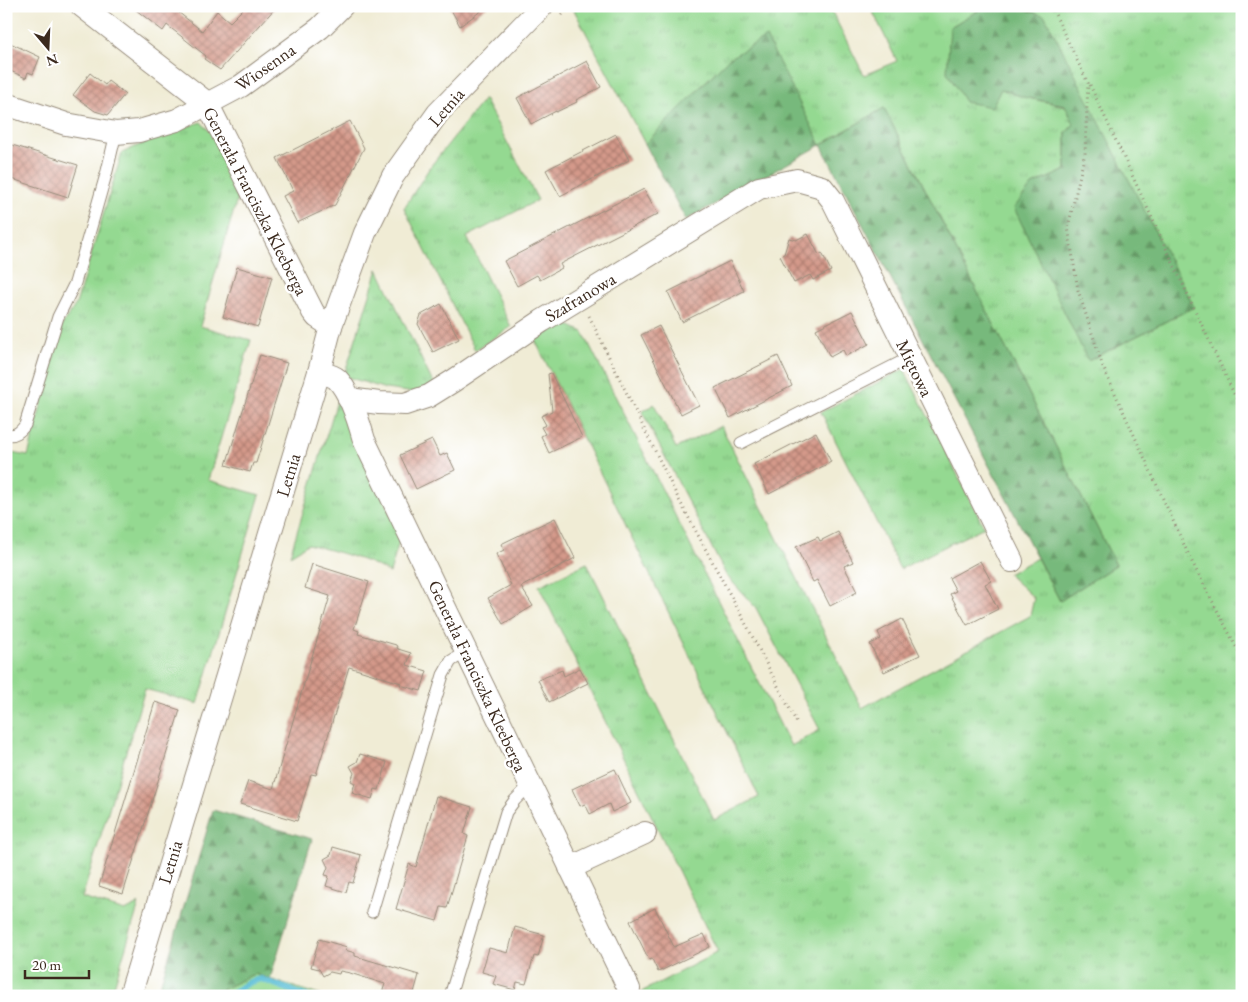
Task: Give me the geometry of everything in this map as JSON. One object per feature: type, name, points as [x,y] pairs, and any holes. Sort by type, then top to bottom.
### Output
[{"type":"street","name":"Generała Franciszka Kleeberga","points":[[82,6],[207,102],[313,312],[331,326]]},
{"type":"street","name":"Wiosenna","points":[[6,104],[66,124],[116,133],[139,130],[177,120],[207,102],[241,86],[320,28],[342,6]]},
{"type":"street","name":"Letnia","points":[[130,996],[319,372],[331,326],[365,233],[393,176],[438,114],[550,13]]},
{"type":"street","name":"Szafranowa","points":[[349,398],[379,403],[406,404],[429,396],[454,382],[542,320],[759,188],[797,180],[809,184]]},
{"type":"street","name":"Miętowa","points":[[809,184],[822,187],[833,201],[1012,561]]},
{"type":"street","name":"Generała Franciszka Kleeberga","points":[[319,372],[337,380],[349,398],[364,440],[629,990]]},
{"type":"street","points":[[570,868],[645,833]]},
{"type":"lane","points":[[6,434],[11,436],[17,433],[25,424],[58,317],[75,283],[116,133]]},
{"type":"lane","points":[[740,443],[910,358]]},
{"type":"lane","points":[[372,912],[443,675],[455,658],[467,651]]},
{"type":"lane","points":[[450,996],[506,812],[530,785]]},
{"type":"path","points":[[550,13],[570,6]]},
{"type":"path","points":[[1051,6],[1242,411]]},
{"type":"path","points":[[1088,83],[1085,153],[1068,227],[1078,290],[1103,367],[1191,560],[1242,658]]},
{"type":"path","points":[[580,298],[678,498],[798,726]]},
{"type":"green space","points":[[578,6],[829,6],[864,75],[897,61],[870,6],[986,6],[950,27],[1001,89],[1023,97],[1065,106],[1074,124],[1066,133],[1066,170],[1032,185],[1088,361],[1194,307],[1026,9],[1016,6],[1242,6],[1242,996],[639,996],[643,991],[718,952],[539,586],[587,563],[714,820],[759,797],[535,340],[564,323],[583,332],[791,746],[820,730],[756,608],[726,575],[642,412],[654,404],[676,448],[721,426],[862,708],[1030,616],[1034,598],[1008,574],[1037,558],[1060,601],[1116,565],[884,108],[821,145],[728,59],[645,144],[574,10]]},
{"type":"green space","points":[[986,6],[1016,6],[1045,16],[1194,307],[1088,361],[1014,208],[1032,185],[1066,170],[1066,133],[1074,124],[1065,105],[1023,97],[1001,89],[992,107],[965,102],[947,72],[950,27]]},
{"type":"green space","points":[[766,37],[821,145],[686,220],[645,144],[728,59]]},
{"type":"green space","points":[[484,99],[538,200],[467,237],[511,327],[475,350],[404,208],[430,167]]},
{"type":"green space","points":[[884,108],[1116,565],[1060,601],[821,145]]},
{"type":"green space","points":[[201,122],[213,135],[241,186],[200,326],[251,340],[208,480],[260,495],[198,704],[145,689],[82,898],[125,911],[139,904],[111,996],[6,996],[6,452],[28,456],[62,325],[76,304],[122,153],[157,137]]},
{"type":"green space","points":[[378,269],[435,384],[415,393],[386,389],[344,376]]},
{"type":"green space","points":[[904,369],[984,527],[900,569],[821,412]]},
{"type":"green space","points":[[337,401],[401,535],[390,573],[360,559],[308,544],[290,555]]},
{"type":"green space","points":[[213,810],[312,839],[270,979],[254,974],[223,989],[218,996],[157,996]]},
{"type":"green space","points":[[254,974],[322,996],[218,996],[223,989]]},
{"type":"building","points":[[131,6],[183,6],[178,12],[202,31],[217,11],[230,22],[246,6],[277,6],[220,70],[204,59],[206,56],[167,25],[163,31]]},
{"type":"building","points":[[449,6],[488,6],[460,26]]},
{"type":"building","points":[[6,41],[40,57],[33,74],[28,72],[26,78],[6,69]]},
{"type":"building","points":[[587,61],[601,87],[576,100],[577,102],[531,124],[517,98]]},
{"type":"building","points":[[90,73],[105,85],[108,81],[125,94],[108,115],[95,111],[73,95]]},
{"type":"building","points":[[350,121],[364,148],[335,205],[297,223],[283,196],[293,191],[277,158]]},
{"type":"building","points":[[616,134],[629,160],[560,196],[546,170]]},
{"type":"building","points":[[12,145],[78,165],[68,197],[6,177],[6,162]]},
{"type":"building","points":[[644,189],[658,214],[560,264],[562,268],[540,280],[537,275],[517,286],[504,261]]},
{"type":"building","points":[[808,234],[819,255],[822,253],[831,271],[813,280],[810,275],[794,283],[780,256],[784,254],[789,238],[796,240]]},
{"type":"building","points":[[730,261],[744,291],[682,322],[668,292]]},
{"type":"building","points":[[237,267],[272,277],[258,327],[223,317]]},
{"type":"building","points":[[441,304],[459,339],[433,352],[418,324],[421,315]]},
{"type":"building","points":[[852,311],[869,344],[846,356],[843,350],[830,357],[816,329]]},
{"type":"building","points":[[659,326],[699,405],[681,414],[641,335]]},
{"type":"building","points":[[260,355],[287,363],[256,463],[253,463],[250,472],[226,465]]},
{"type":"building","points":[[778,356],[792,386],[730,418],[715,388]]},
{"type":"building","points":[[551,373],[582,437],[549,453],[541,436],[545,434],[541,427],[546,425],[541,416],[552,411],[548,374]]},
{"type":"building","points":[[816,432],[831,462],[769,494],[754,464]]},
{"type":"building","points":[[432,440],[440,456],[447,453],[455,470],[416,489],[400,455]]},
{"type":"building","points":[[555,518],[575,558],[521,587],[533,606],[503,624],[488,598],[511,585],[496,554],[504,550],[501,544]]},
{"type":"building","points":[[838,532],[853,562],[844,566],[857,592],[830,606],[817,580],[813,582],[796,547],[818,537],[820,541]]},
{"type":"building","points":[[980,561],[991,581],[985,584],[998,609],[967,625],[950,594],[956,591],[949,578]]},
{"type":"building","points":[[312,564],[369,582],[354,629],[359,631],[358,634],[396,645],[398,649],[411,653],[407,665],[427,671],[421,691],[349,667],[316,775],[311,774],[297,821],[240,804],[248,781],[273,789],[330,596],[305,588]]},
{"type":"building","points":[[902,619],[920,655],[884,672],[870,644],[881,639],[878,632]]},
{"type":"building","points":[[580,668],[588,683],[549,702],[538,680],[562,670],[564,676]]},
{"type":"building","points":[[155,702],[180,710],[123,894],[99,886]]},
{"type":"building","points":[[360,754],[387,762],[379,790],[375,789],[372,799],[352,793],[355,783],[351,781],[354,773],[350,766],[357,762]]},
{"type":"building","points":[[615,769],[631,803],[612,812],[609,804],[590,814],[585,804],[580,806],[572,789]]},
{"type":"building","points":[[436,796],[472,807],[464,834],[468,836],[447,908],[441,907],[437,921],[396,909],[409,864],[416,867]]},
{"type":"building","points":[[333,847],[361,855],[353,883],[349,882],[346,892],[326,886],[329,876],[325,875],[328,867],[324,859],[331,855]]},
{"type":"building","points":[[655,908],[674,947],[704,934],[710,947],[658,972],[652,959],[649,960],[630,921]]},
{"type":"building","points":[[515,927],[544,935],[538,957],[534,956],[526,984],[517,982],[515,990],[493,984],[496,976],[482,972],[489,948],[508,953]]},
{"type":"building","points":[[319,939],[347,947],[345,950],[355,953],[355,956],[419,975],[413,996],[381,996],[385,984],[350,973],[340,971],[339,974],[330,972],[323,976],[319,969],[311,967]]},
{"type":"waterway","points":[[227,996],[250,982],[261,979],[306,996]]}]
